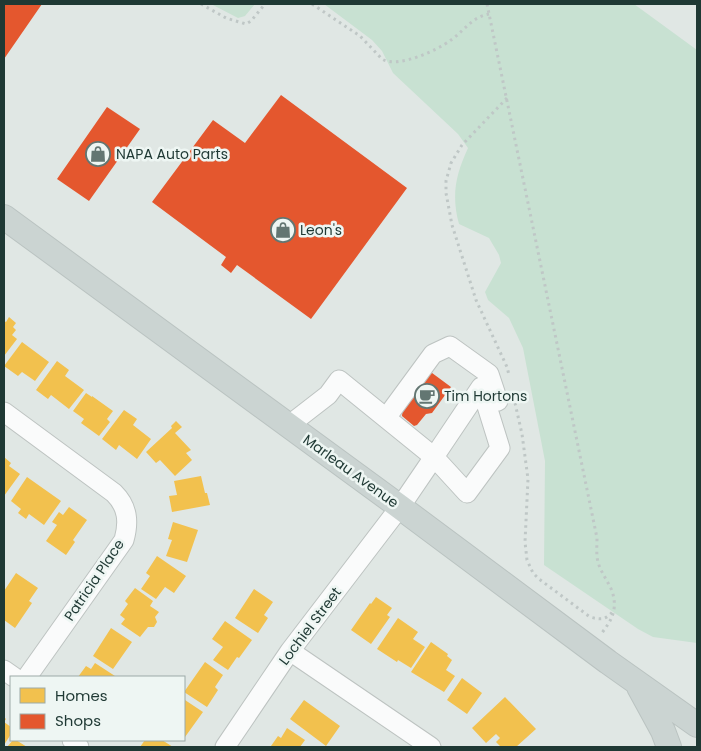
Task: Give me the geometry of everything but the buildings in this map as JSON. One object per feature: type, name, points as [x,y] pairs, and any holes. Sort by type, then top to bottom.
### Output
[{"type":"main road","name":"Marleau Avenue","points":[[4,217],[697,726]]},
{"type":"main road","points":[[637,683],[669,747]]},
{"type":"street","points":[[288,426],[328,395],[338,380],[434,457],[467,493],[509,435],[489,374],[450,346],[433,354],[386,418]]},
{"type":"street","name":"Lochiel Street","points":[[224,747],[290,651],[400,507],[481,387],[500,448]]},
{"type":"street","name":"Patricia Place","points":[[4,412],[114,493],[122,502],[127,516],[128,527],[124,540],[28,676]]},
{"type":"street","points":[[290,651],[431,747]]},
{"type":"path","points":[[201,4],[226,18],[246,24],[251,21],[265,4]]},
{"type":"path","points":[[312,4],[360,36],[386,61],[393,62],[432,52],[451,40],[479,16],[489,14]]},
{"type":"path","points":[[487,4],[597,538],[598,561],[602,575],[612,591],[615,609],[612,621],[590,648]]},
{"type":"green space","points":[[211,4],[255,4],[245,16],[238,18]]},
{"type":"green space","points":[[324,4],[634,4],[697,50],[697,643],[653,637],[638,629],[544,565],[545,461],[523,348],[509,318],[488,300],[485,292],[501,263],[499,255],[489,238],[459,224],[455,204],[456,185],[460,167],[468,148],[458,134],[393,73],[382,51],[372,40]]},
{"type":"place","name":"NAPA Auto Parts","points":[[98,154]]},
{"type":"place","name":"Leon's","points":[[283,230]]},
{"type":"place","name":"Tim Hortons","points":[[427,396]]}]
